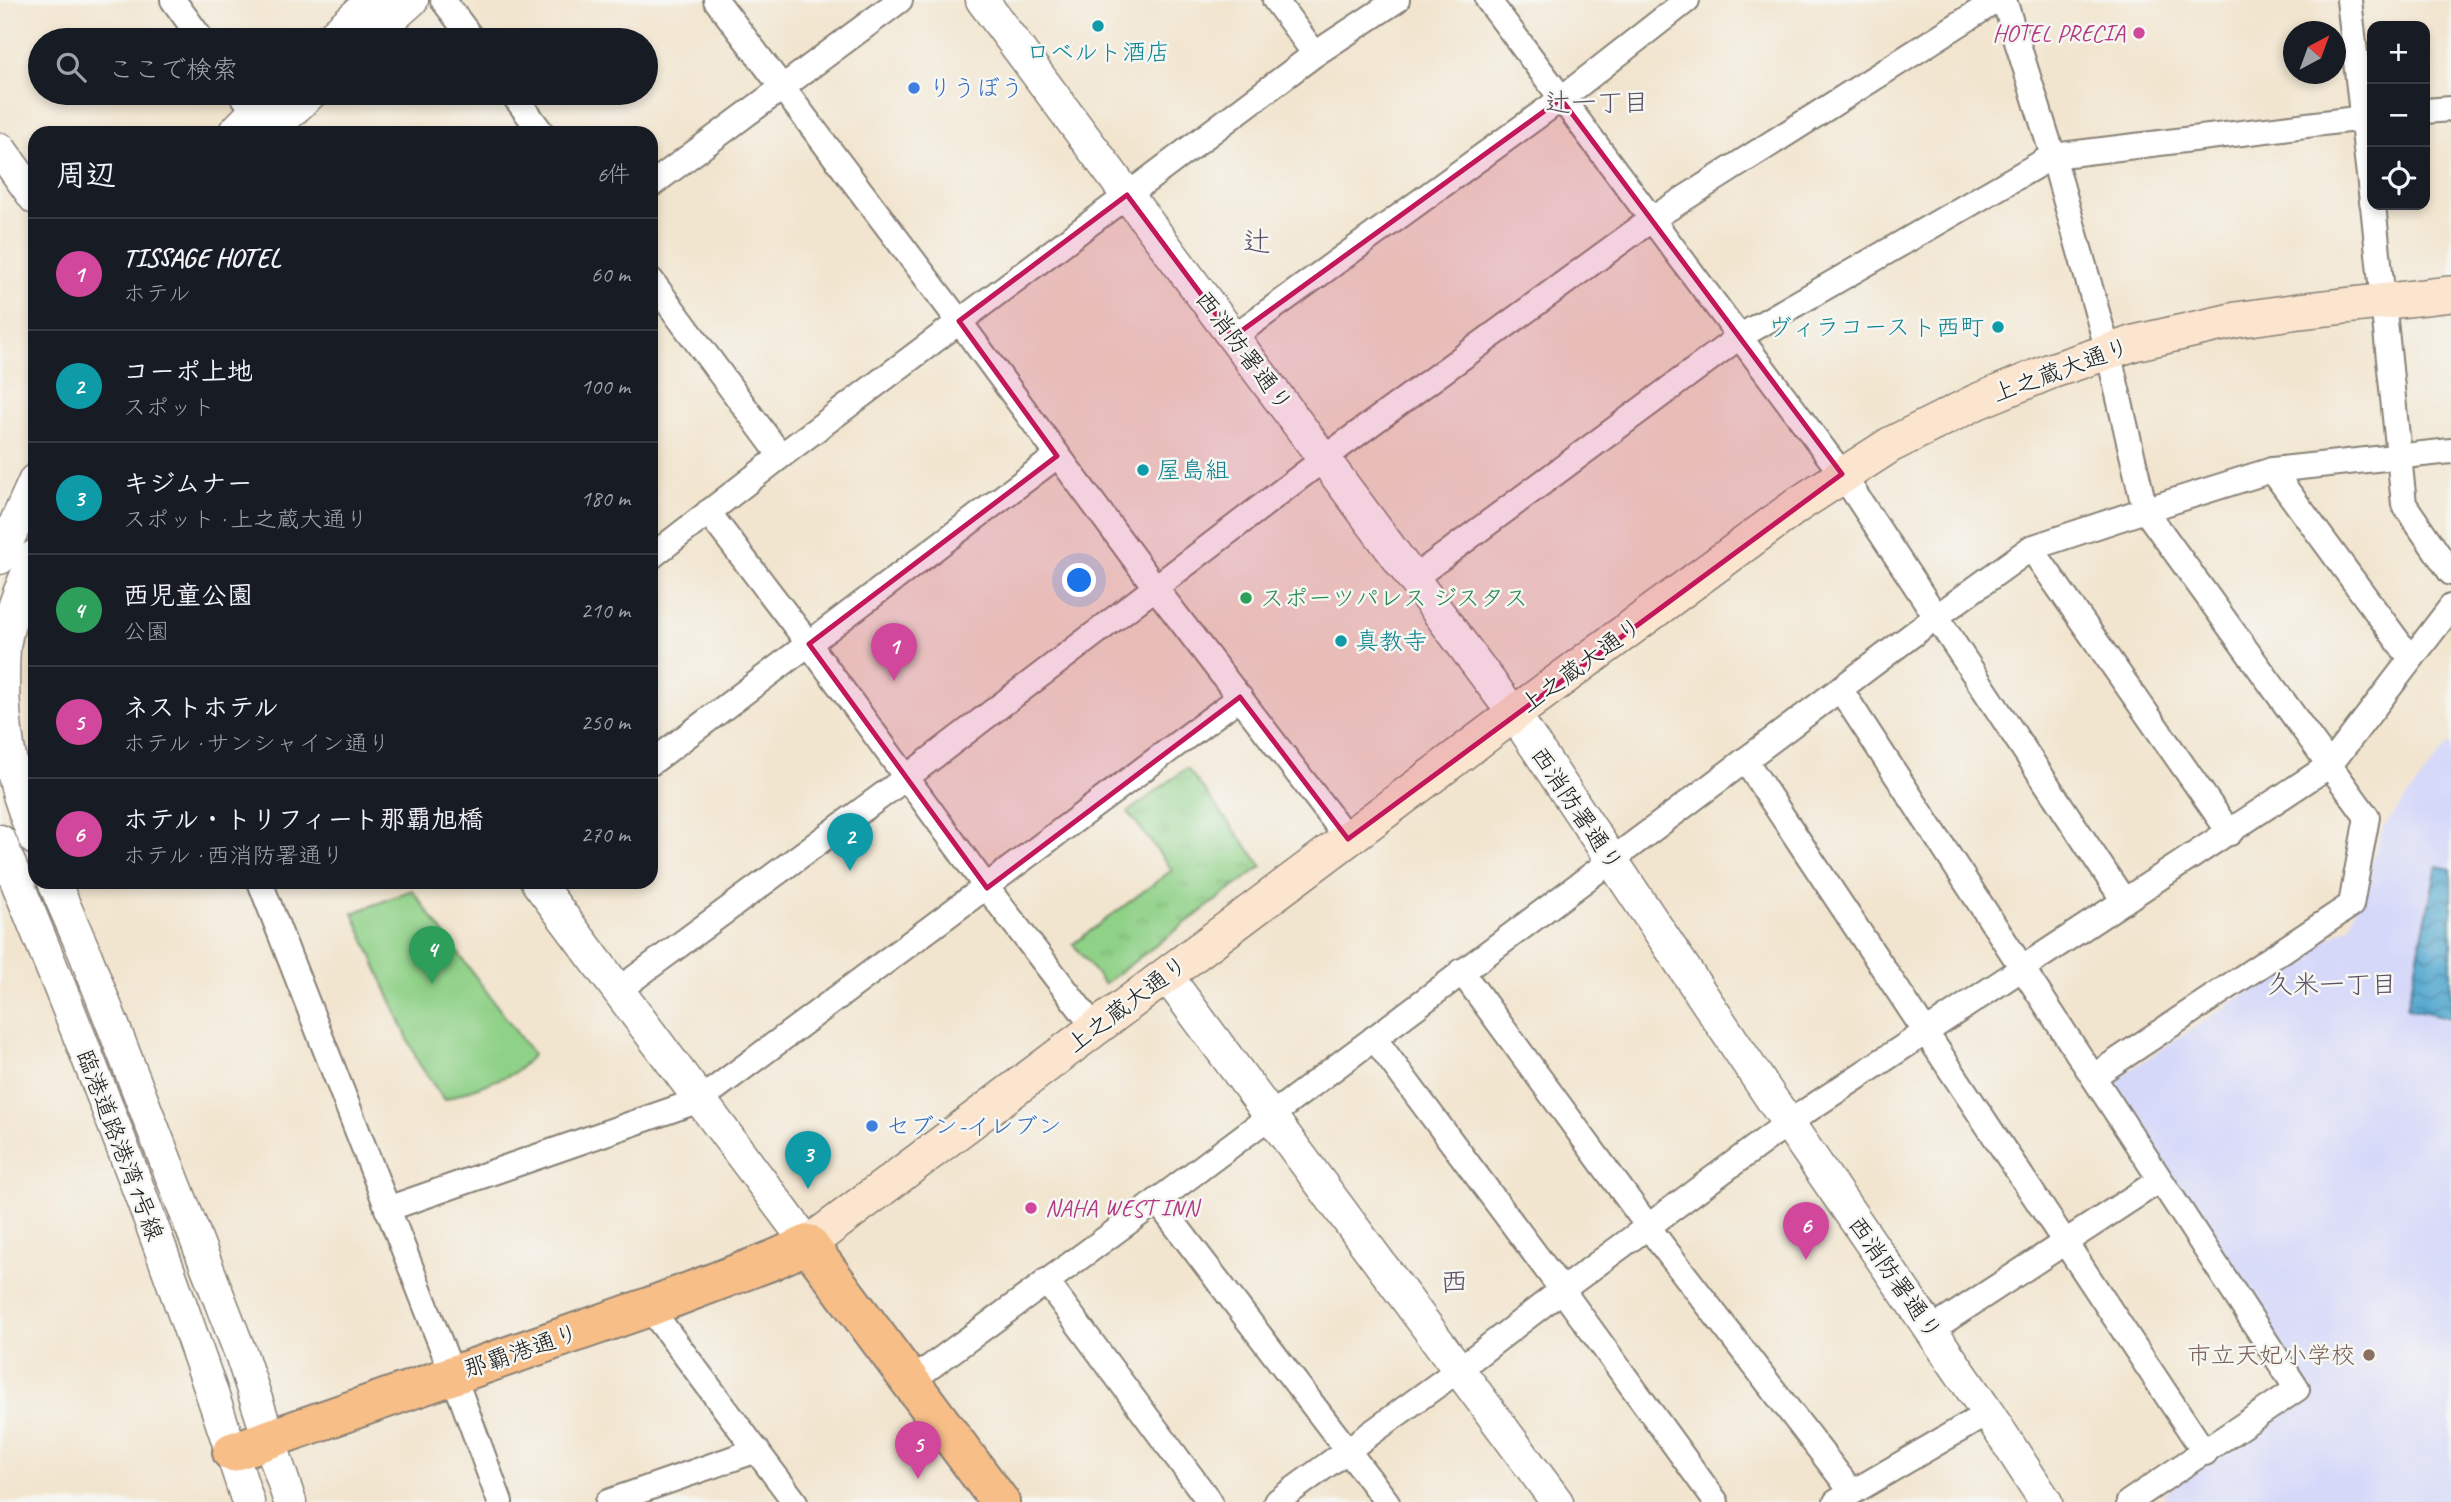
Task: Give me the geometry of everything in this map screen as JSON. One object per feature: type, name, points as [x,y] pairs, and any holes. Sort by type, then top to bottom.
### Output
[{"type":"highway","name":"那覇港通り","points":[[232,1452],[649,1307],[774,1261],[808,1244]]},
{"type":"highway","points":[[808,1244],[997,1501]]},
{"type":"main road","name":"上之蔵大通り","points":[[808,1244],[1514,714],[1842,474],[1890,445],[1976,402],[2108,351],[2177,332],[2236,320],[2451,294]]},
{"type":"street","points":[[173,0],[193,28]]},
{"type":"street","points":[[342,28],[373,0]]},
{"type":"street","points":[[380,28],[412,0]]},
{"type":"street","points":[[443,0],[464,28]]},
{"type":"street","points":[[716,0],[959,321],[1156,589],[1348,839]]},
{"type":"street","points":[[658,180],[900,0]]},
{"type":"street","name":"西消防署通り","points":[[982,0],[1514,714],[2046,1502]]},
{"type":"street","points":[[1275,0],[1315,54]]},
{"type":"street","points":[[658,551],[1315,54],[1397,0]]},
{"type":"street","points":[[1488,0],[1842,474],[2124,901]]},
{"type":"street","points":[[1233,337],[1561,99],[1688,0]]},
{"type":"street","points":[[617,990],[907,777],[1325,459],[1652,219],[1997,0]]},
{"type":"street","points":[[2004,0],[2053,156],[2108,351],[2145,510],[2367,817],[2351,905],[2094,1076]]},
{"type":"street","points":[[2349,0],[2367,111]]},
{"type":"street","points":[[258,118],[286,105]]},
{"type":"street","points":[[521,105],[537,126]]},
{"type":"street","points":[[2430,111],[2451,109]]},
{"type":"street","points":[[1414,578],[1739,337],[2053,156],[2367,117]]},
{"type":"street","points":[[0,149],[28,188]]},
{"type":"street","points":[[2373,210],[2404,504],[2451,573]]},
{"type":"street","points":[[658,289],[781,456]]},
{"type":"street","points":[[911,1381],[1157,1201],[1461,971],[2031,548],[2273,470],[2451,451]]},
{"type":"street","points":[[658,757],[1057,456]]},
{"type":"street","points":[[2273,470],[2411,659]]},
{"type":"street","points":[[0,558],[28,496]]},
{"type":"street","points":[[708,512],[809,644],[987,888],[1095,1027]]},
{"type":"street","points":[[2031,548],[2230,833]]},
{"type":"street","points":[[28,574],[16,601],[4,646],[0,700],[4,752],[28,823]]},
{"type":"street","points":[[1276,1502],[1458,1370],[1788,1123],[2330,765],[2451,607]]},
{"type":"street","points":[[1840,689],[2297,1389],[2129,1502]]},
{"type":"street","points":[[387,1209],[700,1100],[1240,697]]},
{"type":"street","points":[[1745,760],[2205,1453]]},
{"type":"street","name":"臨港道路港湾1号線","points":[[0,841],[92,1070],[169,1273],[248,1502]]},
{"type":"street","name":"臨港道路港湾1号線","points":[[57,889],[84,951],[242,1357],[290,1502]]},
{"type":"street","points":[[263,889],[500,1502]]},
{"type":"street","points":[[542,889],[808,1244]]},
{"type":"street","points":[[1461,971],[1844,1497],[1988,1413]]},
{"type":"street","points":[[1166,975],[1557,1502]]},
{"type":"street","points":[[1374,1038],[1716,1502]]},
{"type":"street","points":[[1931,1330],[2160,1180]]},
{"type":"street","points":[[1157,1201],[1387,1502]]},
{"type":"street","points":[[1046,1281],[1210,1502]]},
{"type":"street","points":[[649,1307],[795,1502]]},
{"type":"street","points":[[608,1502],[665,1493],[757,1450]]},
{"type":"highlighted area","points":[[1561,99],[1842,474],[1348,839],[1240,697],[987,888],[809,644],[1057,456],[959,321],[1127,195],[1233,337]]},
{"type":"shaded area","points":[[2451,741],[2451,1502],[2169,1502],[2163,1494],[2311,1391],[2110,1083],[2350,925],[2383,828]]},
{"type":"green space","points":[[1187,768],[1262,866],[1104,984],[1073,944],[1172,870],[1128,812]]},
{"type":"green space","points":[[412,890],[533,1055],[515,1073],[444,1100],[418,1062],[353,913]]},
{"type":"water","points":[[2437,866],[2451,869],[2451,1018],[2407,1008]]},
{"type":"place","name":"ロベルト酒店","points":[[1098,26]]},
{"type":"place","name":"HOTEL PRECIA","points":[[2139,33]]},
{"type":"place","name":"りうぼう","points":[[914,88]]},
{"type":"place","name":"ヴィラコースト西町","points":[[1998,327]]},
{"type":"place","name":"屋島組","points":[[1143,470]]},
{"type":"place","name":"スポーツパレス ジスタス","points":[[1246,598]]},
{"type":"place","name":"真教寺","points":[[1341,641]]},
{"type":"place","name":"TISSAGE HOTEL","points":[[894,681]]},
{"type":"place","name":"コーポ上地","points":[[850,871]]},
{"type":"place","name":"西児童公園","points":[[432,984]]},
{"type":"place","name":"セブン-イレブン","points":[[872,1126]]},
{"type":"place","name":"キジムナー","points":[[808,1189]]},
{"type":"place","name":"NAHA WEST INN","points":[[1031,1208]]},
{"type":"place","name":"ホテル・トリフィート那覇旭橋","points":[[1806,1260]]},
{"type":"place","name":"市立天妃小学校","points":[[2369,1355]]},
{"type":"place","name":"ネストホテル","points":[[918,1479]]},
{"type":"district","name":"辻一丁目","points":[[1597,102]]},
{"type":"district","name":"辻","points":[[1257,241]]},
{"type":"district","name":"久米一丁目","points":[[2332,984]]},
{"type":"district","name":"西","points":[[1454,1281]]}]
